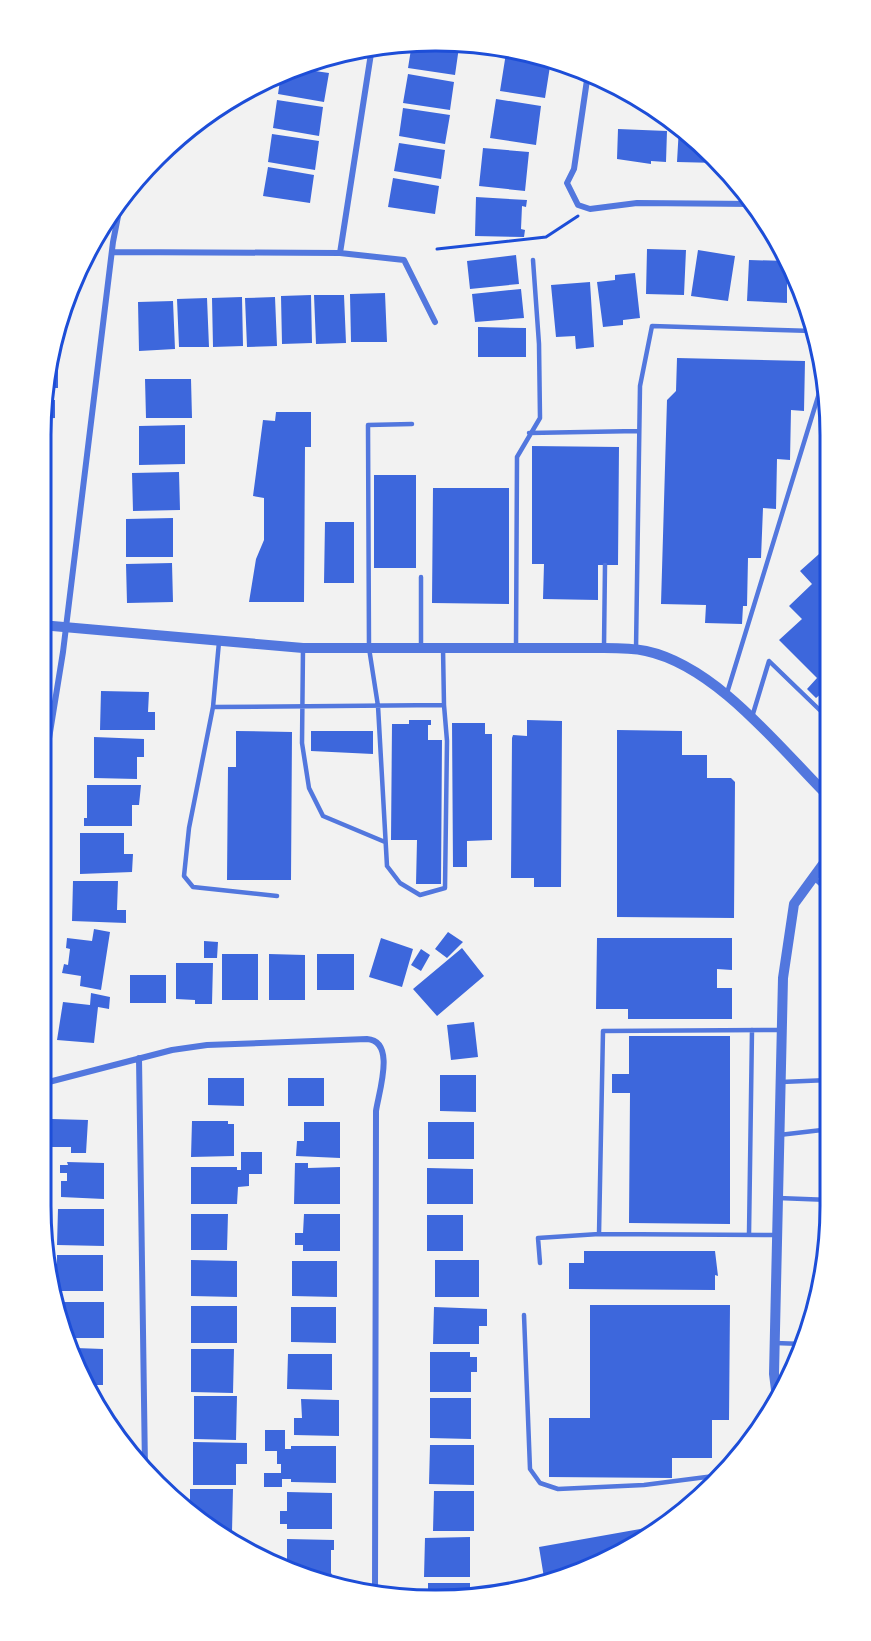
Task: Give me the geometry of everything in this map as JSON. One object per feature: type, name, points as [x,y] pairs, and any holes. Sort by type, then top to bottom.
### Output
[{"type":"street","points":[[340,253],[371,56]]},
{"type":"street","points":[[587,82],[574,169],[567,183],[578,205],[590,209],[638,203],[743,204]]},
{"type":"street","points":[[51,720],[118,219]]},
{"type":"street","points":[[112,252],[340,253],[404,260],[435,322]]},
{"type":"street","points":[[51,625],[303,648],[636,649],[663,656],[693,671],[752,719],[820,788]]},
{"type":"street","points":[[775,1385],[783,978],[794,904],[820,866]]},
{"type":"street","points":[[51,1081],[139,1058],[207,1045],[367,1039],[378,1041],[382,1045],[383,1062],[376,1110],[375,1585]]},
{"type":"street","points":[[139,1058],[145,1458]]},
{"type":"lane","points":[[516,648],[517,457],[529,433],[540,418],[539,344],[533,260]]},
{"type":"lane","points":[[636,649],[640,386],[652,326],[805,331]]},
{"type":"lane","points":[[726,696],[818,397]]},
{"type":"lane","points":[[412,424],[368,424],[369,648],[378,706],[387,867],[400,884],[420,895],[445,888],[447,741],[443,648]]},
{"type":"lane","points":[[529,433],[638,431]]},
{"type":"lane","points":[[604,648],[605,565]]},
{"type":"lane","points":[[421,577],[421,648]]},
{"type":"lane","points":[[219,642],[213,707],[189,828],[184,876],[193,887],[277,896]]},
{"type":"lane","points":[[303,648],[302,743],[309,788],[323,816],[385,842]]},
{"type":"lane","points":[[752,719],[769,661],[820,710]]},
{"type":"lane","points":[[213,707],[444,705]]},
{"type":"lane","points":[[812,877],[820,884]]},
{"type":"lane","points":[[749,1234],[752,1030]]},
{"type":"lane","points":[[599,1234],[603,1031],[781,1030]]},
{"type":"lane","points":[[780,1082],[820,1080]]},
{"type":"lane","points":[[779,1135],[820,1130]]},
{"type":"lane","points":[[778,1198],[820,1200]]},
{"type":"lane","points":[[540,1263],[538,1238],[599,1234],[777,1234]]},
{"type":"lane","points":[[524,1315],[530,1469],[540,1483],[558,1489],[568,1489],[644,1485],[707,1477]]},
{"type":"lane","points":[[775,1343],[794,1344]]},
{"type":"path","points":[[437,249],[546,237],[590,209]]},
{"type":"building","points":[[411,52],[458,52],[455,75],[408,68]]},
{"type":"building","points":[[505,57],[550,68],[545,98],[500,91]]},
{"type":"building","points":[[313,71],[329,73],[324,102],[278,94],[279,84],[288,80]]},
{"type":"building","points":[[408,74],[454,82],[450,110],[403,103]]},
{"type":"building","points":[[496,99],[541,106],[536,145],[490,138]]},
{"type":"building","points":[[277,100],[323,107],[319,136],[273,128]]},
{"type":"building","points":[[403,108],[450,115],[445,144],[399,136]]},
{"type":"building","points":[[618,129],[667,131],[666,162],[651,161],[651,164],[617,159]]},
{"type":"building","points":[[272,134],[319,141],[315,170],[268,162]]},
{"type":"building","points":[[678,137],[706,163],[677,162]]},
{"type":"building","points":[[399,143],[445,150],[441,179],[394,171]]},
{"type":"building","points":[[483,148],[529,152],[525,191],[479,186]]},
{"type":"building","points":[[268,167],[314,175],[310,203],[263,196]]},
{"type":"building","points":[[393,178],[439,186],[435,214],[388,207]]},
{"type":"building","points":[[476,197],[527,200],[526,207],[522,206],[521,229],[525,230],[524,237],[475,236]]},
{"type":"building","points":[[647,249],[686,250],[684,295],[646,294]]},
{"type":"building","points":[[698,250],[735,256],[728,301],[691,296]]},
{"type":"building","points":[[516,255],[519,284],[470,289],[467,261]]},
{"type":"building","points":[[749,260],[778,261],[787,280],[787,303],[747,301]]},
{"type":"building","points":[[635,273],[640,318],[623,320],[623,325],[603,327],[597,282],[615,280],[615,275]]},
{"type":"building","points":[[590,282],[594,347],[576,349],[575,336],[556,337],[551,285]]},
{"type":"building","points":[[521,289],[524,318],[475,322],[472,294]]},
{"type":"building","points":[[385,293],[387,342],[351,342],[350,294]]},
{"type":"building","points":[[311,295],[312,343],[282,344],[281,296]]},
{"type":"building","points":[[314,295],[344,295],[346,343],[316,344]]},
{"type":"building","points":[[242,297],[243,346],[213,347],[212,298]]},
{"type":"building","points":[[275,297],[277,346],[247,347],[245,298]]},
{"type":"building","points":[[207,298],[209,347],[179,347],[177,299]]},
{"type":"building","points":[[173,301],[175,349],[139,351],[138,302]]},
{"type":"building","points":[[478,327],[526,328],[526,357],[478,357]]},
{"type":"building","points":[[677,358],[805,361],[804,411],[791,410],[790,460],[777,459],[776,509],[763,508],[761,558],[748,558],[747,606],[743,606],[742,624],[705,623],[706,605],[661,604],[667,400],[676,391]]},
{"type":"building","points":[[57,366],[58,366],[58,388],[54,388]]},
{"type":"building","points":[[145,379],[191,379],[192,418],[146,418]]},
{"type":"building","points":[[53,400],[55,400],[55,418],[52,418]]},
{"type":"building","points":[[276,412],[311,412],[311,447],[305,447],[304,602],[249,602],[256,559],[264,540],[264,498],[253,496],[263,420],[275,421]]},
{"type":"building","points":[[185,425],[185,464],[139,465],[139,426]]},
{"type":"building","points":[[532,446],[619,447],[618,565],[598,565],[598,600],[543,599],[544,564],[532,564]]},
{"type":"building","points":[[179,472],[180,510],[133,511],[132,473]]},
{"type":"building","points":[[374,475],[416,475],[416,568],[374,568]]},
{"type":"building","points":[[433,488],[509,488],[509,604],[432,603]]},
{"type":"building","points":[[173,518],[173,557],[126,557],[126,519]]},
{"type":"building","points":[[325,522],[354,522],[354,583],[324,583]]},
{"type":"building","points":[[820,553],[820,695],[816,698],[807,689],[817,678],[779,640],[802,619],[789,606],[812,584],[800,571]]},
{"type":"building","points":[[172,563],[173,602],[127,603],[126,564]]},
{"type":"building","points":[[101,691],[149,692],[148,712],[155,712],[155,730],[100,730]]},
{"type":"building","points":[[409,720],[431,720],[431,725],[428,725],[428,740],[442,740],[441,884],[416,884],[417,840],[391,840],[392,724],[409,724]]},
{"type":"building","points":[[527,720],[562,721],[561,887],[534,887],[534,878],[511,878],[512,738],[513,735],[527,736]]},
{"type":"building","points":[[452,723],[485,723],[485,734],[492,734],[492,840],[467,841],[467,867],[453,867]]},
{"type":"building","points":[[617,730],[682,731],[682,755],[707,755],[707,778],[731,778],[735,782],[734,918],[617,917]]},
{"type":"building","points":[[236,731],[292,732],[291,880],[227,880],[228,767],[236,767]]},
{"type":"building","points":[[311,731],[373,731],[373,754],[311,751]]},
{"type":"building","points":[[94,737],[144,739],[144,757],[137,757],[137,779],[94,778]]},
{"type":"building","points":[[87,785],[141,785],[139,805],[132,805],[132,826],[84,826],[84,818],[87,818]]},
{"type":"building","points":[[80,833],[124,833],[124,854],[133,854],[132,872],[80,874]]},
{"type":"building","points":[[73,881],[118,881],[117,910],[126,910],[126,923],[72,921]]},
{"type":"building","points":[[94,929],[110,932],[101,990],[80,986],[81,976],[62,973],[64,964],[68,965],[70,949],[66,948],[67,938],[92,941]]},
{"type":"building","points":[[448,932],[463,942],[447,958],[435,949]]},
{"type":"building","points":[[381,938],[413,949],[402,987],[369,977]]},
{"type":"building","points":[[597,938],[732,938],[732,970],[717,969],[717,988],[732,988],[732,1019],[628,1019],[628,1009],[596,1009]]},
{"type":"building","points":[[204,941],[218,942],[217,958],[204,958]]},
{"type":"building","points":[[462,948],[484,976],[437,1016],[413,989]]},
{"type":"building","points":[[421,949],[430,955],[421,971],[411,965]]},
{"type":"building","points":[[222,954],[258,954],[258,1000],[222,1000]]},
{"type":"building","points":[[269,954],[305,955],[305,1000],[269,1000]]},
{"type":"building","points":[[317,954],[354,954],[354,990],[317,990]]},
{"type":"building","points":[[176,963],[213,963],[212,1004],[195,1004],[195,1000],[176,999]]},
{"type":"building","points":[[130,975],[166,975],[166,1003],[130,1003]]},
{"type":"building","points":[[91,993],[110,997],[109,1009],[98,1007],[94,1043],[57,1040],[63,1002],[90,1005]]},
{"type":"building","points":[[474,1022],[478,1057],[451,1060],[447,1025]]},
{"type":"building","points":[[629,1036],[730,1036],[730,1224],[629,1223],[630,1093],[612,1093],[612,1074],[629,1074]]},
{"type":"building","points":[[440,1075],[476,1075],[476,1112],[440,1111]]},
{"type":"building","points":[[208,1078],[244,1078],[244,1106],[208,1105]]},
{"type":"building","points":[[288,1078],[324,1078],[324,1106],[288,1106]]},
{"type":"building","points":[[52,1119],[88,1120],[86,1153],[71,1153],[71,1147],[51,1147]]},
{"type":"building","points":[[192,1121],[228,1121],[228,1124],[234,1124],[234,1156],[191,1157]]},
{"type":"building","points":[[304,1122],[340,1122],[340,1158],[296,1156],[297,1141],[304,1141]]},
{"type":"building","points":[[428,1122],[474,1122],[474,1159],[428,1159]]},
{"type":"building","points":[[241,1152],[262,1152],[262,1174],[249,1174],[249,1186],[238,1187],[237,1204],[191,1204],[191,1167],[237,1167],[237,1170],[241,1170]]},
{"type":"building","points":[[67,1162],[104,1163],[104,1199],[61,1197],[61,1181],[67,1181],[67,1173],[60,1173],[60,1165],[68,1165]]},
{"type":"building","points":[[295,1163],[308,1163],[308,1168],[340,1167],[340,1204],[294,1204]]},
{"type":"building","points":[[427,1168],[473,1169],[473,1204],[427,1204]]},
{"type":"building","points":[[58,1209],[104,1209],[104,1246],[57,1245]]},
{"type":"building","points":[[191,1214],[228,1214],[227,1250],[191,1250]]},
{"type":"building","points":[[304,1214],[340,1214],[340,1251],[303,1251],[303,1245],[295,1245],[295,1233],[303,1233]]},
{"type":"building","points":[[427,1215],[463,1215],[463,1251],[427,1251]]},
{"type":"building","points":[[584,1251],[715,1251],[718,1276],[715,1275],[715,1290],[569,1289],[569,1263],[584,1263]]},
{"type":"building","points":[[57,1255],[103,1255],[103,1291],[60,1291],[57,1275]]},
{"type":"building","points":[[191,1260],[237,1261],[237,1297],[191,1296]]},
{"type":"building","points":[[435,1260],[479,1260],[479,1297],[435,1297]]},
{"type":"building","points":[[292,1261],[337,1261],[337,1297],[292,1296]]},
{"type":"building","points":[[63,1302],[104,1302],[104,1338],[74,1338]]},
{"type":"building","points":[[590,1305],[730,1305],[729,1420],[712,1420],[712,1458],[672,1458],[672,1478],[549,1477],[549,1418],[590,1418]]},
{"type":"building","points":[[191,1306],[237,1306],[237,1343],[191,1343]]},
{"type":"building","points":[[291,1307],[336,1307],[336,1343],[291,1342]]},
{"type":"building","points":[[434,1307],[487,1309],[487,1326],[479,1326],[479,1344],[433,1344]]},
{"type":"building","points":[[78,1348],[103,1349],[103,1385],[96,1385]]},
{"type":"building","points":[[191,1349],[234,1349],[233,1393],[191,1392]]},
{"type":"building","points":[[430,1352],[470,1352],[470,1357],[477,1357],[477,1372],[471,1372],[471,1392],[430,1392]]},
{"type":"building","points":[[288,1354],[332,1354],[332,1390],[287,1389]]},
{"type":"building","points":[[194,1396],[237,1396],[236,1440],[194,1439]]},
{"type":"building","points":[[430,1398],[471,1398],[471,1439],[430,1438]]},
{"type":"building","points":[[301,1399],[339,1400],[339,1436],[294,1435],[294,1418],[302,1418]]},
{"type":"building","points":[[265,1430],[285,1430],[285,1449],[291,1449],[291,1446],[336,1446],[336,1483],[291,1482],[291,1479],[282,1479],[282,1487],[264,1487],[264,1473],[281,1473],[281,1464],[277,1464],[277,1451],[265,1451]]},
{"type":"building","points":[[193,1442],[247,1443],[247,1464],[236,1464],[236,1485],[193,1485]]},
{"type":"building","points":[[430,1445],[474,1445],[474,1485],[429,1484]]},
{"type":"building","points":[[190,1489],[233,1489],[232,1531],[201,1511],[190,1502]]},
{"type":"building","points":[[434,1491],[474,1491],[474,1531],[433,1531]]},
{"type":"building","points":[[287,1492],[332,1493],[332,1529],[287,1529],[287,1524],[280,1524],[280,1511],[287,1511]]},
{"type":"building","points":[[644,1528],[583,1561],[543,1575],[539,1547]]},
{"type":"building","points":[[470,1537],[470,1577],[424,1577],[425,1538]]},
{"type":"building","points":[[287,1539],[334,1540],[334,1550],[331,1550],[333,1576],[287,1561]]},
{"type":"building","points":[[428,1583],[470,1583],[470,1588],[428,1590]]}]
